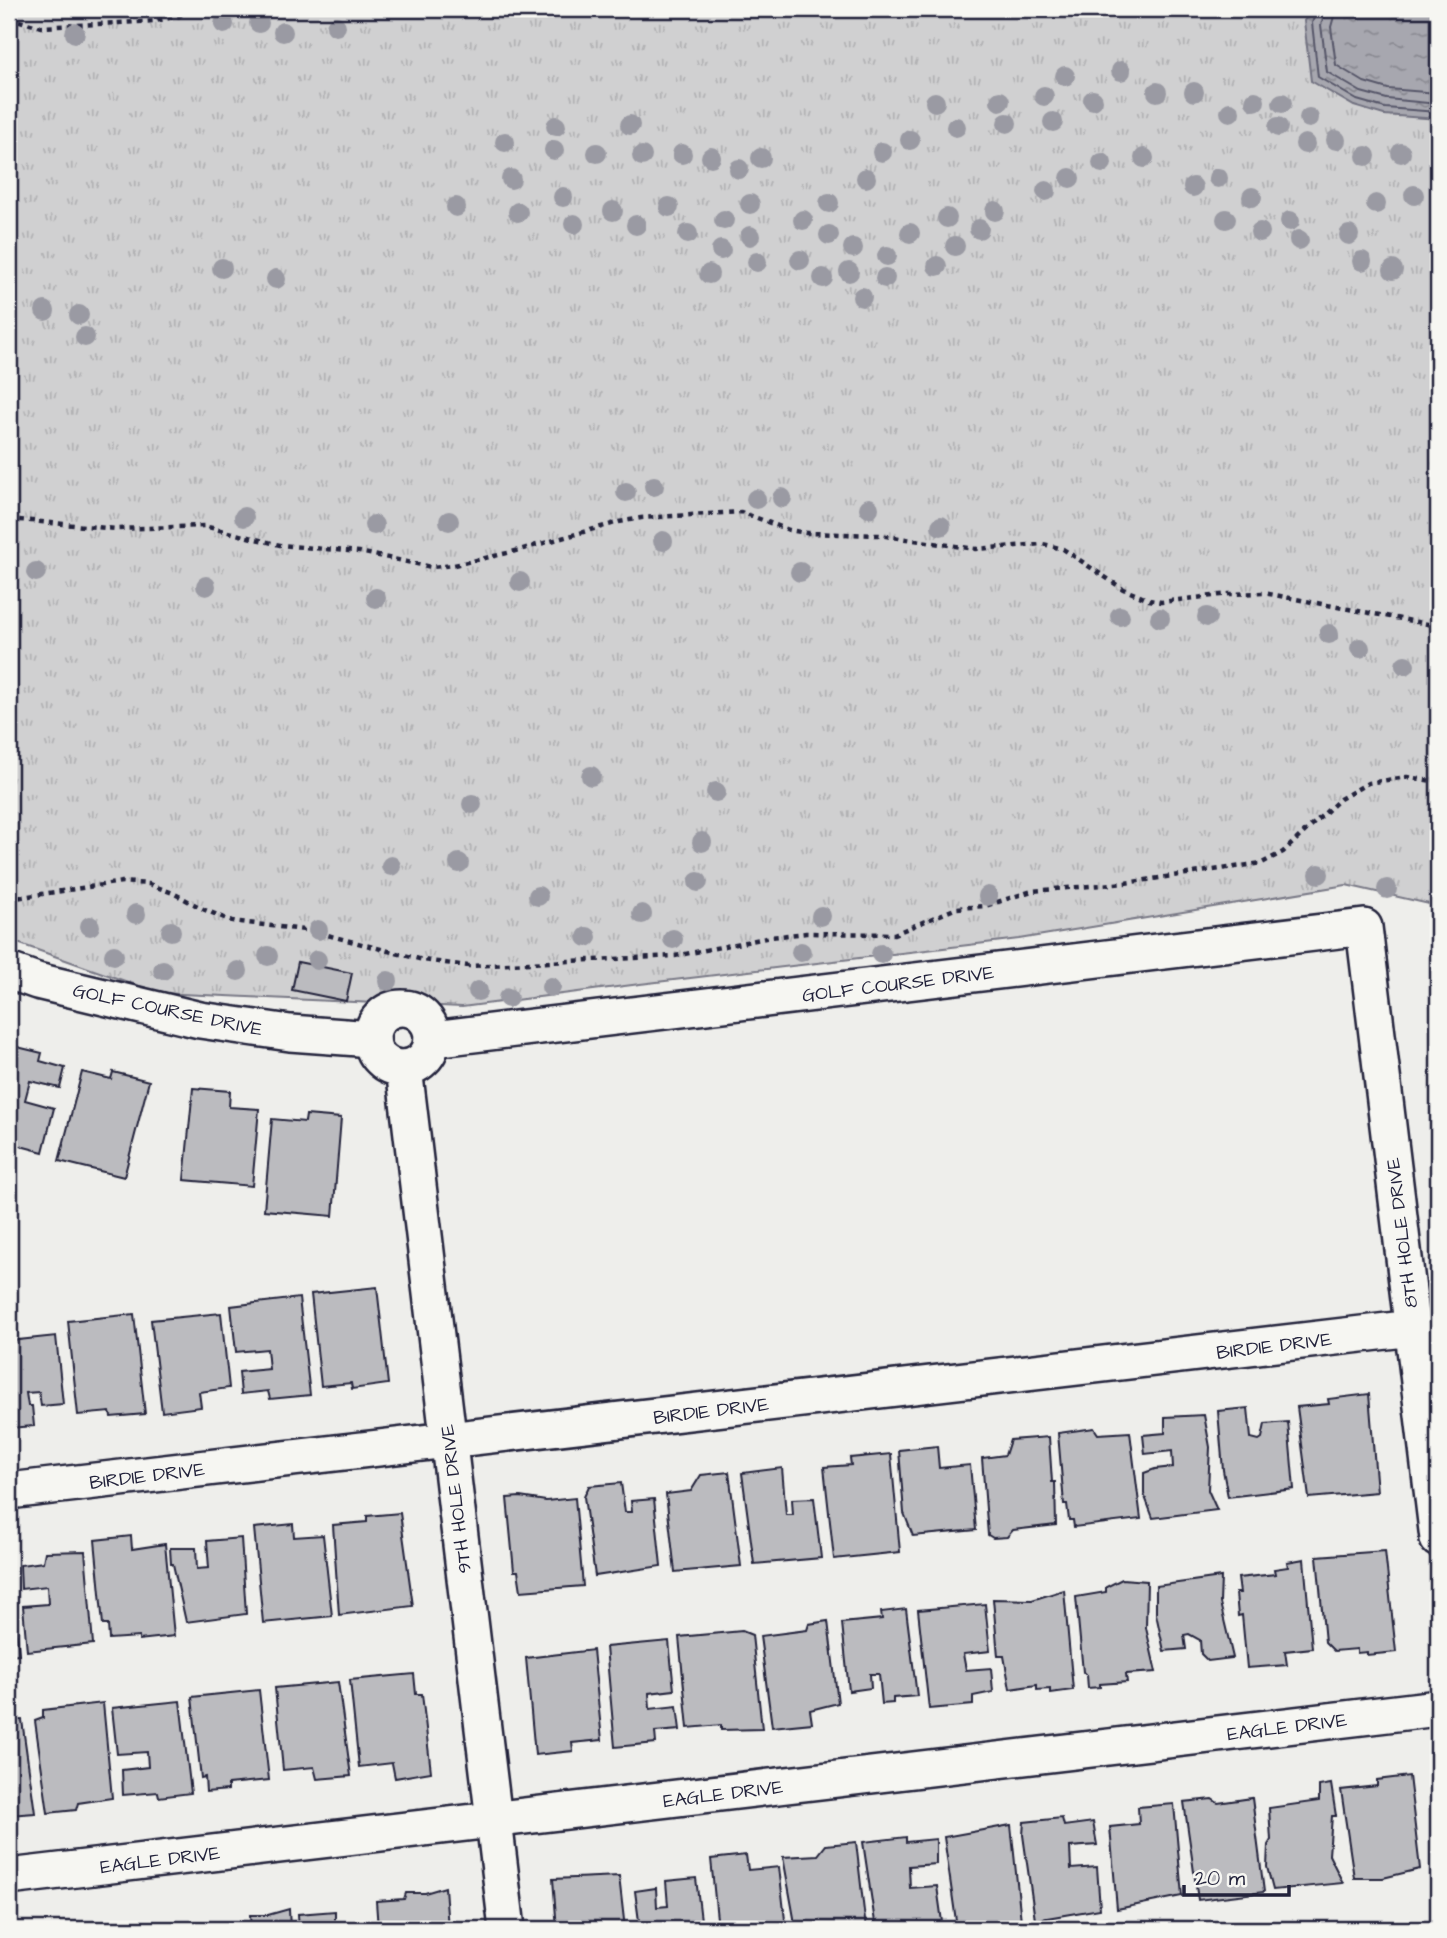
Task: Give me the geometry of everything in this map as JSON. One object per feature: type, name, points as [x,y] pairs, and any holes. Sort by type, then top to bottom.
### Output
[{"type":"street","name":"GOLF COURSE DRIVE","points":[[432,1039],[1364,927]]},
{"type":"street","name":"8TH HOLE DRIVE","points":[[1364,927],[1438,1539]]},
{"type":"street","name":"GOLF COURSE DRIVE","points":[[9,971],[37,981],[200,1020],[290,1033],[372,1039]]},
{"type":"street","points":[[402,1007],[420,1013],[431,1029],[432,1039],[427,1056],[404,1068],[385,1063],[374,1049],[372,1039],[377,1021],[384,1014],[402,1007]]},
{"type":"street","name":"9TH HOLE DRIVE","points":[[404,1068],[507,1929]]},
{"type":"street","name":"BIRDIE DRIVE","points":[[9,1491],[1413,1328]]},
{"type":"street","name":"EAGLE DRIVE","points":[[9,1877],[1438,1708]]},
{"type":"path","points":[[9,18],[41,27],[155,21],[179,16],[191,9]]},
{"type":"path","points":[[9,519],[117,529],[204,526],[289,547],[359,552],[417,565],[443,567],[512,552],[620,522],[642,518],[741,512],[789,530],[806,533],[879,535],[976,549],[1030,544],[1052,546],[1063,550],[1130,593],[1161,602],[1264,593],[1438,626]]},
{"type":"path","points":[[9,899],[135,882],[173,893],[232,921],[312,931],[448,964],[468,966],[675,956],[771,937],[806,933],[894,934],[957,908],[985,906],[1032,891],[1125,883],[1262,863],[1283,852],[1340,799],[1368,783],[1407,777],[1438,782]]},
{"type":"green space","points":[[9,9],[1438,9],[1438,906],[1346,885],[1019,939],[462,1007],[159,993],[9,940]]},
{"type":"water","points":[[1311,9],[1438,9],[1438,119],[1384,115],[1354,106],[1311,81],[1304,21]]},
{"type":"building","points":[[298,962],[352,973],[346,1001],[292,990]]},
{"type":"building","points":[[9,1045],[42,1053],[40,1061],[65,1068],[60,1088],[30,1081],[25,1100],[54,1108],[43,1152],[9,1143]]},
{"type":"building","points":[[82,1072],[111,1079],[113,1072],[149,1081],[124,1177],[59,1161]]},
{"type":"building","points":[[193,1088],[230,1091],[229,1107],[259,1109],[252,1186],[184,1180]]},
{"type":"building","points":[[306,1115],[341,1118],[333,1216],[264,1210],[272,1119],[305,1122]]},
{"type":"building","points":[[377,1287],[388,1384],[352,1389],[351,1383],[321,1386],[311,1294]]},
{"type":"building","points":[[299,1298],[310,1395],[270,1399],[268,1391],[241,1394],[239,1372],[269,1369],[267,1349],[236,1352],[231,1306]]},
{"type":"building","points":[[221,1313],[229,1388],[199,1392],[201,1407],[162,1412],[151,1320]]},
{"type":"building","points":[[134,1314],[145,1414],[111,1417],[110,1412],[78,1415],[68,1321]]},
{"type":"building","points":[[56,1336],[63,1404],[41,1406],[39,1392],[26,1393],[28,1406],[32,1406],[34,1426],[9,1428],[9,1341]]},
{"type":"building","points":[[1369,1394],[1377,1492],[1309,1498],[1297,1407],[1329,1404],[1328,1399]]},
{"type":"building","points":[[1248,1408],[1251,1438],[1262,1438],[1265,1424],[1288,1422],[1294,1489],[1228,1497],[1218,1411]]},
{"type":"building","points":[[1204,1415],[1210,1447],[1208,1490],[1217,1510],[1153,1518],[1144,1494],[1144,1473],[1173,1467],[1172,1451],[1145,1454],[1143,1435],[1165,1433],[1165,1417]]},
{"type":"building","points":[[1094,1428],[1098,1434],[1130,1432],[1141,1519],[1074,1527],[1073,1520],[1069,1520],[1067,1504],[1064,1504],[1058,1433]]},
{"type":"building","points":[[1049,1437],[1052,1482],[1055,1482],[1056,1525],[1013,1530],[1007,1537],[993,1538],[988,1535],[982,1458],[1005,1455],[1010,1440]]},
{"type":"building","points":[[937,1446],[939,1468],[970,1465],[976,1530],[913,1536],[904,1513],[899,1450]]},
{"type":"building","points":[[891,1454],[900,1552],[834,1559],[824,1467],[851,1465],[850,1458]]},
{"type":"building","points":[[782,1468],[786,1515],[793,1515],[792,1499],[814,1498],[821,1558],[754,1564],[742,1473]]},
{"type":"building","points":[[729,1472],[741,1566],[675,1572],[666,1494],[691,1491],[701,1475]]},
{"type":"building","points":[[621,1483],[625,1512],[632,1512],[631,1501],[654,1499],[661,1566],[595,1576],[584,1497],[589,1486]]},
{"type":"building","points":[[507,1498],[546,1501],[575,1498],[583,1586],[521,1591],[518,1571],[514,1571]]},
{"type":"building","points":[[400,1513],[413,1606],[339,1615],[333,1525],[367,1522],[367,1516]]},
{"type":"building","points":[[293,1524],[294,1537],[323,1535],[332,1616],[263,1623],[254,1528]]},
{"type":"building","points":[[131,1536],[132,1549],[165,1544],[174,1636],[139,1640],[139,1637],[109,1639],[108,1625],[103,1625],[95,1540]]},
{"type":"building","points":[[241,1538],[246,1614],[186,1622],[171,1564],[170,1548],[196,1548],[197,1569],[209,1568],[207,1541]]},
{"type":"building","points":[[85,1551],[93,1644],[27,1651],[23,1606],[48,1604],[47,1586],[21,1589],[20,1565],[43,1562],[45,1552]]},
{"type":"building","points":[[1385,1551],[1396,1652],[1367,1655],[1367,1652],[1357,1653],[1357,1649],[1334,1651],[1325,1642],[1317,1556]]},
{"type":"building","points":[[1304,1559],[1312,1648],[1285,1651],[1287,1665],[1247,1668],[1242,1615],[1238,1616],[1238,1578],[1275,1574],[1274,1569],[1288,1567],[1287,1562]]},
{"type":"building","points":[[9,1566],[19,1654],[9,1655]]},
{"type":"building","points":[[1221,1577],[1220,1603],[1233,1658],[1208,1661],[1201,1654],[1200,1640],[1189,1634],[1184,1635],[1186,1649],[1164,1651],[1156,1614],[1156,1586]]},
{"type":"building","points":[[1122,1579],[1147,1581],[1146,1628],[1156,1672],[1126,1674],[1127,1682],[1100,1684],[1100,1687],[1088,1688],[1087,1675],[1083,1672],[1076,1597],[1106,1592],[1106,1587]]},
{"type":"building","points":[[1064,1590],[1073,1690],[1050,1693],[1050,1689],[1037,1690],[1037,1685],[1010,1689],[1004,1656],[998,1656],[993,1599],[1032,1600]]},
{"type":"building","points":[[985,1604],[990,1651],[963,1654],[966,1670],[991,1668],[993,1692],[973,1696],[973,1705],[929,1709],[918,1610]]},
{"type":"building","points":[[906,1609],[917,1696],[893,1698],[893,1703],[882,1704],[879,1674],[870,1674],[871,1688],[849,1691],[842,1623],[882,1619],[881,1612]]},
{"type":"building","points":[[828,1621],[838,1703],[810,1710],[812,1723],[772,1727],[760,1636],[807,1630],[809,1624]]},
{"type":"building","points":[[742,1631],[752,1635],[762,1729],[721,1730],[721,1725],[688,1728],[679,1637]]},
{"type":"building","points":[[669,1641],[674,1690],[649,1693],[650,1709],[677,1706],[680,1730],[655,1732],[656,1743],[615,1747],[606,1647]]},
{"type":"building","points":[[593,1650],[602,1740],[572,1743],[573,1751],[535,1755],[526,1658]]},
{"type":"building","points":[[414,1674],[416,1694],[422,1694],[431,1772],[395,1778],[392,1763],[359,1767],[350,1680]]},
{"type":"building","points":[[338,1682],[351,1776],[317,1779],[314,1767],[283,1770],[275,1688]]},
{"type":"building","points":[[259,1690],[269,1780],[228,1784],[228,1790],[206,1792],[205,1777],[201,1778],[192,1697]]},
{"type":"building","points":[[180,1701],[191,1793],[159,1797],[158,1792],[123,1795],[122,1770],[148,1767],[147,1752],[117,1754],[112,1708]]},
{"type":"building","points":[[103,1703],[112,1798],[78,1803],[76,1810],[48,1813],[35,1721],[43,1718],[43,1710]]},
{"type":"building","points":[[22,1720],[35,1813],[9,1815],[9,1721]]},
{"type":"building","points":[[1409,1776],[1420,1869],[1383,1878],[1354,1878],[1341,1790],[1377,1786],[1377,1780]]},
{"type":"building","points":[[1331,1784],[1336,1816],[1332,1816],[1329,1855],[1343,1883],[1273,1890],[1267,1867],[1268,1845],[1271,1840],[1269,1808],[1319,1801],[1319,1786]]},
{"type":"building","points":[[1252,1798],[1264,1892],[1198,1900],[1184,1802],[1212,1799],[1218,1803]]},
{"type":"building","points":[[1174,1804],[1182,1896],[1117,1909],[1110,1827],[1139,1824],[1138,1807]]},
{"type":"building","points":[[1062,1818],[1064,1826],[1093,1822],[1097,1845],[1070,1847],[1071,1869],[1097,1867],[1100,1909],[1035,1920],[1023,1835],[1024,1822]]},
{"type":"building","points":[[1011,1825],[1021,1921],[957,1928],[944,1837]]},
{"type":"building","points":[[906,1837],[906,1842],[936,1839],[936,1864],[909,1866],[910,1888],[937,1886],[943,1929],[876,1929],[863,1842]]},
{"type":"building","points":[[856,1842],[866,1929],[796,1929],[783,1857],[818,1855],[826,1845]]},
{"type":"building","points":[[746,1855],[748,1870],[779,1867],[786,1929],[718,1929],[711,1859]]},
{"type":"building","points":[[619,1876],[625,1929],[557,1929],[553,1879]]},
{"type":"building","points":[[696,1878],[702,1929],[640,1929],[635,1891],[656,1888],[657,1907],[668,1906],[666,1881]]},
{"type":"building","points":[[445,1887],[448,1929],[378,1929],[376,1901],[404,1899],[406,1893],[425,1893]]},
{"type":"building","points":[[289,1909],[290,1929],[251,1929],[250,1915],[268,1915]]},
{"type":"building","points":[[335,1911],[335,1929],[299,1929],[298,1914]]},
{"type":"building","points":[[208,1925],[209,1929],[160,1929]]}]
